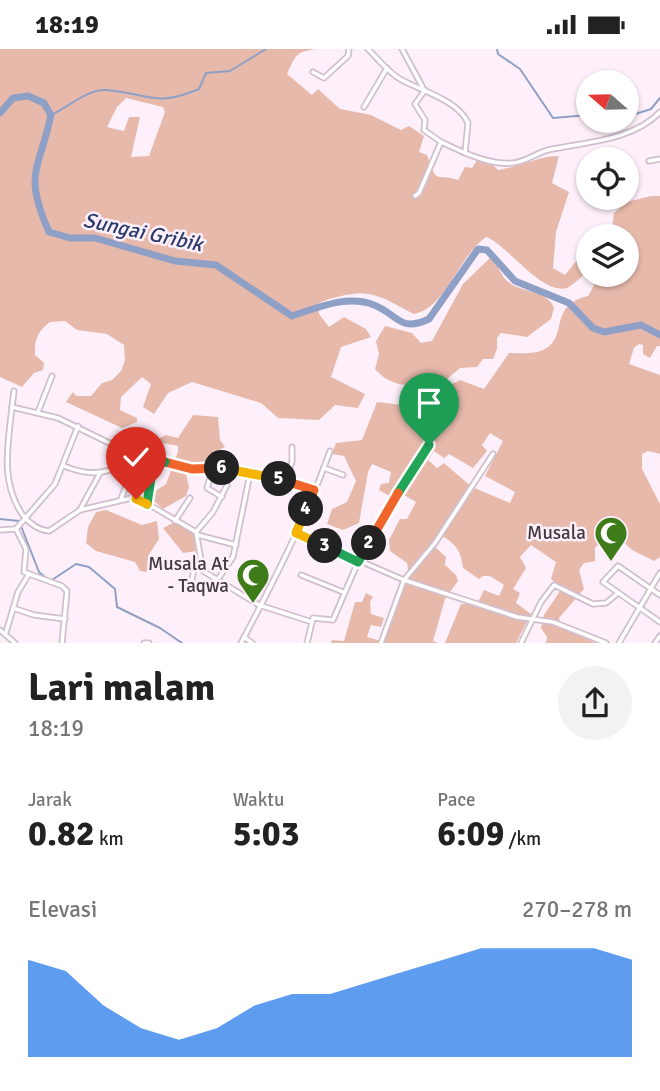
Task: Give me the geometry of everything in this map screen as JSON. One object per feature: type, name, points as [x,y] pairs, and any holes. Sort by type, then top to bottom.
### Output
[{"type":"street","points":[[313,72],[324,78],[348,56],[349,49]]},
{"type":"street","points":[[368,49],[399,79],[424,89],[467,120],[465,153]]},
{"type":"street","points":[[402,49],[421,79],[424,89],[415,104],[425,120],[424,130],[441,142],[465,153],[502,163],[523,161],[547,151],[570,148],[626,132],[660,112]]},
{"type":"street","points":[[364,107],[387,68]]},
{"type":"street","points":[[415,196],[419,193],[441,142]]},
{"type":"street","points":[[649,161],[660,159]]},
{"type":"street","points":[[38,412],[52,376]]},
{"type":"street","points":[[14,391],[6,445],[10,498],[26,519],[50,531],[80,510],[121,499],[136,499],[197,534],[237,545]]},
{"type":"street","points":[[12,407],[38,412],[78,426],[132,456],[192,469],[213,468],[250,474],[314,490]]},
{"type":"street","points":[[0,530],[18,526],[55,484],[78,426]]},
{"type":"street","points":[[0,446],[6,445]]},
{"type":"street","points":[[307,643],[315,617],[332,621],[358,562],[429,445]]},
{"type":"street","points":[[285,481],[292,462],[292,447]]},
{"type":"street","points":[[241,643],[259,605],[277,577],[330,451]]},
{"type":"street","points":[[381,643],[404,580],[435,543],[493,454]]},
{"type":"street","points":[[64,466],[100,473],[113,470],[132,456]]},
{"type":"street","points":[[121,499],[131,473],[132,456]]},
{"type":"street","points":[[148,504],[154,459]]},
{"type":"street","points":[[213,468],[206,488],[222,496]]},
{"type":"street","points":[[324,468],[343,475]]},
{"type":"street","points":[[113,470],[127,483]]},
{"type":"street","points":[[80,510],[100,473]]},
{"type":"street","points":[[218,579],[228,566],[237,545],[250,474]]},
{"type":"street","points":[[227,485],[197,534],[200,566],[259,605],[312,622]]},
{"type":"street","points":[[175,521],[190,498]]},
{"type":"street","points":[[18,526],[26,549],[23,569],[65,589],[66,619],[62,643]]},
{"type":"street","points":[[296,533],[404,580],[507,614],[553,622],[606,643]]},
{"type":"street","points":[[660,595],[617,565],[603,582],[660,622]]},
{"type":"street","points":[[190,588],[194,570],[200,566]]},
{"type":"street","points":[[619,643],[660,573]]},
{"type":"street","points":[[6,632],[13,608],[29,574]]},
{"type":"street","points":[[300,575],[343,592]]},
{"type":"street","points":[[521,643],[531,619],[554,585],[593,604],[607,603],[617,594]]},
{"type":"street","points":[[13,608],[34,615],[66,619]]},
{"type":"street","points":[[0,630],[6,632],[15,643]]},
{"type":"street","points":[[655,643],[660,636]]},
{"type":"street","points":[[244,637],[252,643]]},
{"type":"shaded area","points":[[0,49],[316,49],[297,55],[287,74],[312,95],[318,89],[340,109],[371,115],[401,130],[409,126],[424,136],[419,152],[427,155],[438,177],[458,180],[465,167],[472,168],[477,160],[489,161],[498,170],[559,156],[552,183],[569,192],[556,232],[553,268],[565,275],[576,261],[576,282],[570,287],[557,288],[546,284],[486,237],[467,257],[435,302],[425,310],[414,314],[381,297],[365,294],[345,295],[318,304],[319,314],[329,327],[344,317],[366,329],[371,337],[341,347],[331,377],[365,394],[358,408],[335,405],[319,420],[278,418],[261,403],[192,382],[168,393],[154,414],[143,407],[151,384],[142,377],[121,397],[120,410],[137,418],[137,422],[122,428],[66,402],[73,392],[76,396],[91,396],[102,383],[112,380],[121,371],[125,360],[124,345],[107,334],[77,330],[65,321],[50,322],[42,329],[35,345],[35,355],[44,363],[43,370],[34,373],[22,387],[0,377]],"holes":[[[126,98],[163,107],[165,112],[149,156],[131,157],[140,117],[129,117],[124,131],[107,127],[117,107]]]},
{"type":"shaded area","points":[[660,196],[660,346],[657,346],[650,358],[643,354],[643,345],[639,344],[634,348],[629,364],[660,375],[660,454],[648,451],[642,454],[642,469],[660,504],[660,557],[654,561],[632,550],[611,530],[595,548],[595,561],[584,563],[579,570],[584,589],[559,618],[561,628],[596,643],[546,643],[547,637],[541,628],[544,615],[562,588],[551,579],[556,562],[531,545],[520,557],[526,568],[513,589],[520,593],[516,603],[531,614],[516,643],[445,643],[461,604],[477,604],[484,590],[499,596],[504,585],[490,576],[479,579],[463,568],[457,549],[442,536],[435,547],[446,557],[445,565],[456,575],[458,581],[445,599],[433,641],[438,643],[331,643],[332,640],[344,641],[355,602],[362,602],[366,593],[373,597],[370,602],[371,614],[384,618],[381,627],[371,625],[367,637],[384,642],[409,576],[407,563],[390,551],[389,540],[400,519],[407,519],[416,502],[404,495],[398,501],[379,490],[381,484],[389,483],[391,472],[372,464],[368,472],[359,523],[343,530],[327,524],[332,509],[347,502],[356,481],[344,456],[332,454],[336,443],[362,440],[377,402],[410,406],[420,392],[415,385],[393,382],[375,369],[379,354],[376,341],[385,326],[412,333],[421,343],[432,341],[463,284],[490,258],[507,281],[516,287],[542,295],[554,308],[551,319],[527,337],[501,333],[497,338],[493,359],[483,359],[477,367],[460,368],[447,379],[433,373],[427,375],[428,392],[437,410],[446,387],[460,380],[484,389],[509,353],[534,353],[548,347],[554,341],[567,308],[575,301],[588,296],[593,287],[639,287],[639,224],[613,224],[614,213],[618,210],[639,210],[639,199]],"holes":[[[490,433],[503,441],[485,476],[515,492],[510,503],[472,487],[444,463],[437,468],[428,460],[434,451],[444,458],[449,454],[473,468],[487,451],[482,445]]]},
{"type":"shaded area","points":[[193,415],[218,417],[220,440],[225,447],[217,451],[204,466],[191,465],[186,474],[189,487],[186,496],[163,509],[153,500],[155,491],[166,484],[178,446],[163,443],[158,439],[166,435],[178,438]]},
{"type":"shaded area","points":[[106,510],[142,525],[157,521],[159,539],[148,556],[151,564],[146,572],[140,571],[135,562],[96,551],[86,543],[88,527],[96,512]]},
{"type":"shaded area","points":[[175,522],[194,533],[197,551],[183,553],[163,528]]},
{"type":"waterway","points":[[51,115],[99,90],[151,98],[184,95],[199,89],[206,73],[230,71],[266,49]]},
{"type":"waterway","points":[[497,49],[498,54],[520,69],[553,118],[576,116]]},
{"type":"waterway","name":"Sungai Gribik","points":[[0,113],[13,98],[28,96],[44,103],[51,115],[38,161],[35,184],[49,232],[70,238],[95,238],[175,261],[216,265],[292,316],[332,303],[353,301],[374,305],[399,321],[419,323],[429,319],[478,249],[487,250],[515,281],[569,303],[593,328],[604,332],[641,325],[660,335]]},
{"type":"waterway","points":[[639,113],[651,109],[660,98]]},
{"type":"waterway","points":[[0,519],[19,521],[39,572],[47,579]]},
{"type":"waterway","points":[[52,580],[76,564],[89,567],[115,589],[117,607],[160,628],[182,643]]},
{"type":"place","name":"Musala","points":[[611,563]]},
{"type":"place","name":"Musala At - Taqwa","points":[[253,605]]},
{"type":"route","points":[[136,499],[148,504],[154,459],[192,469],[228,468],[300,485],[314,490],[296,533],[358,562],[429,445]]}]
